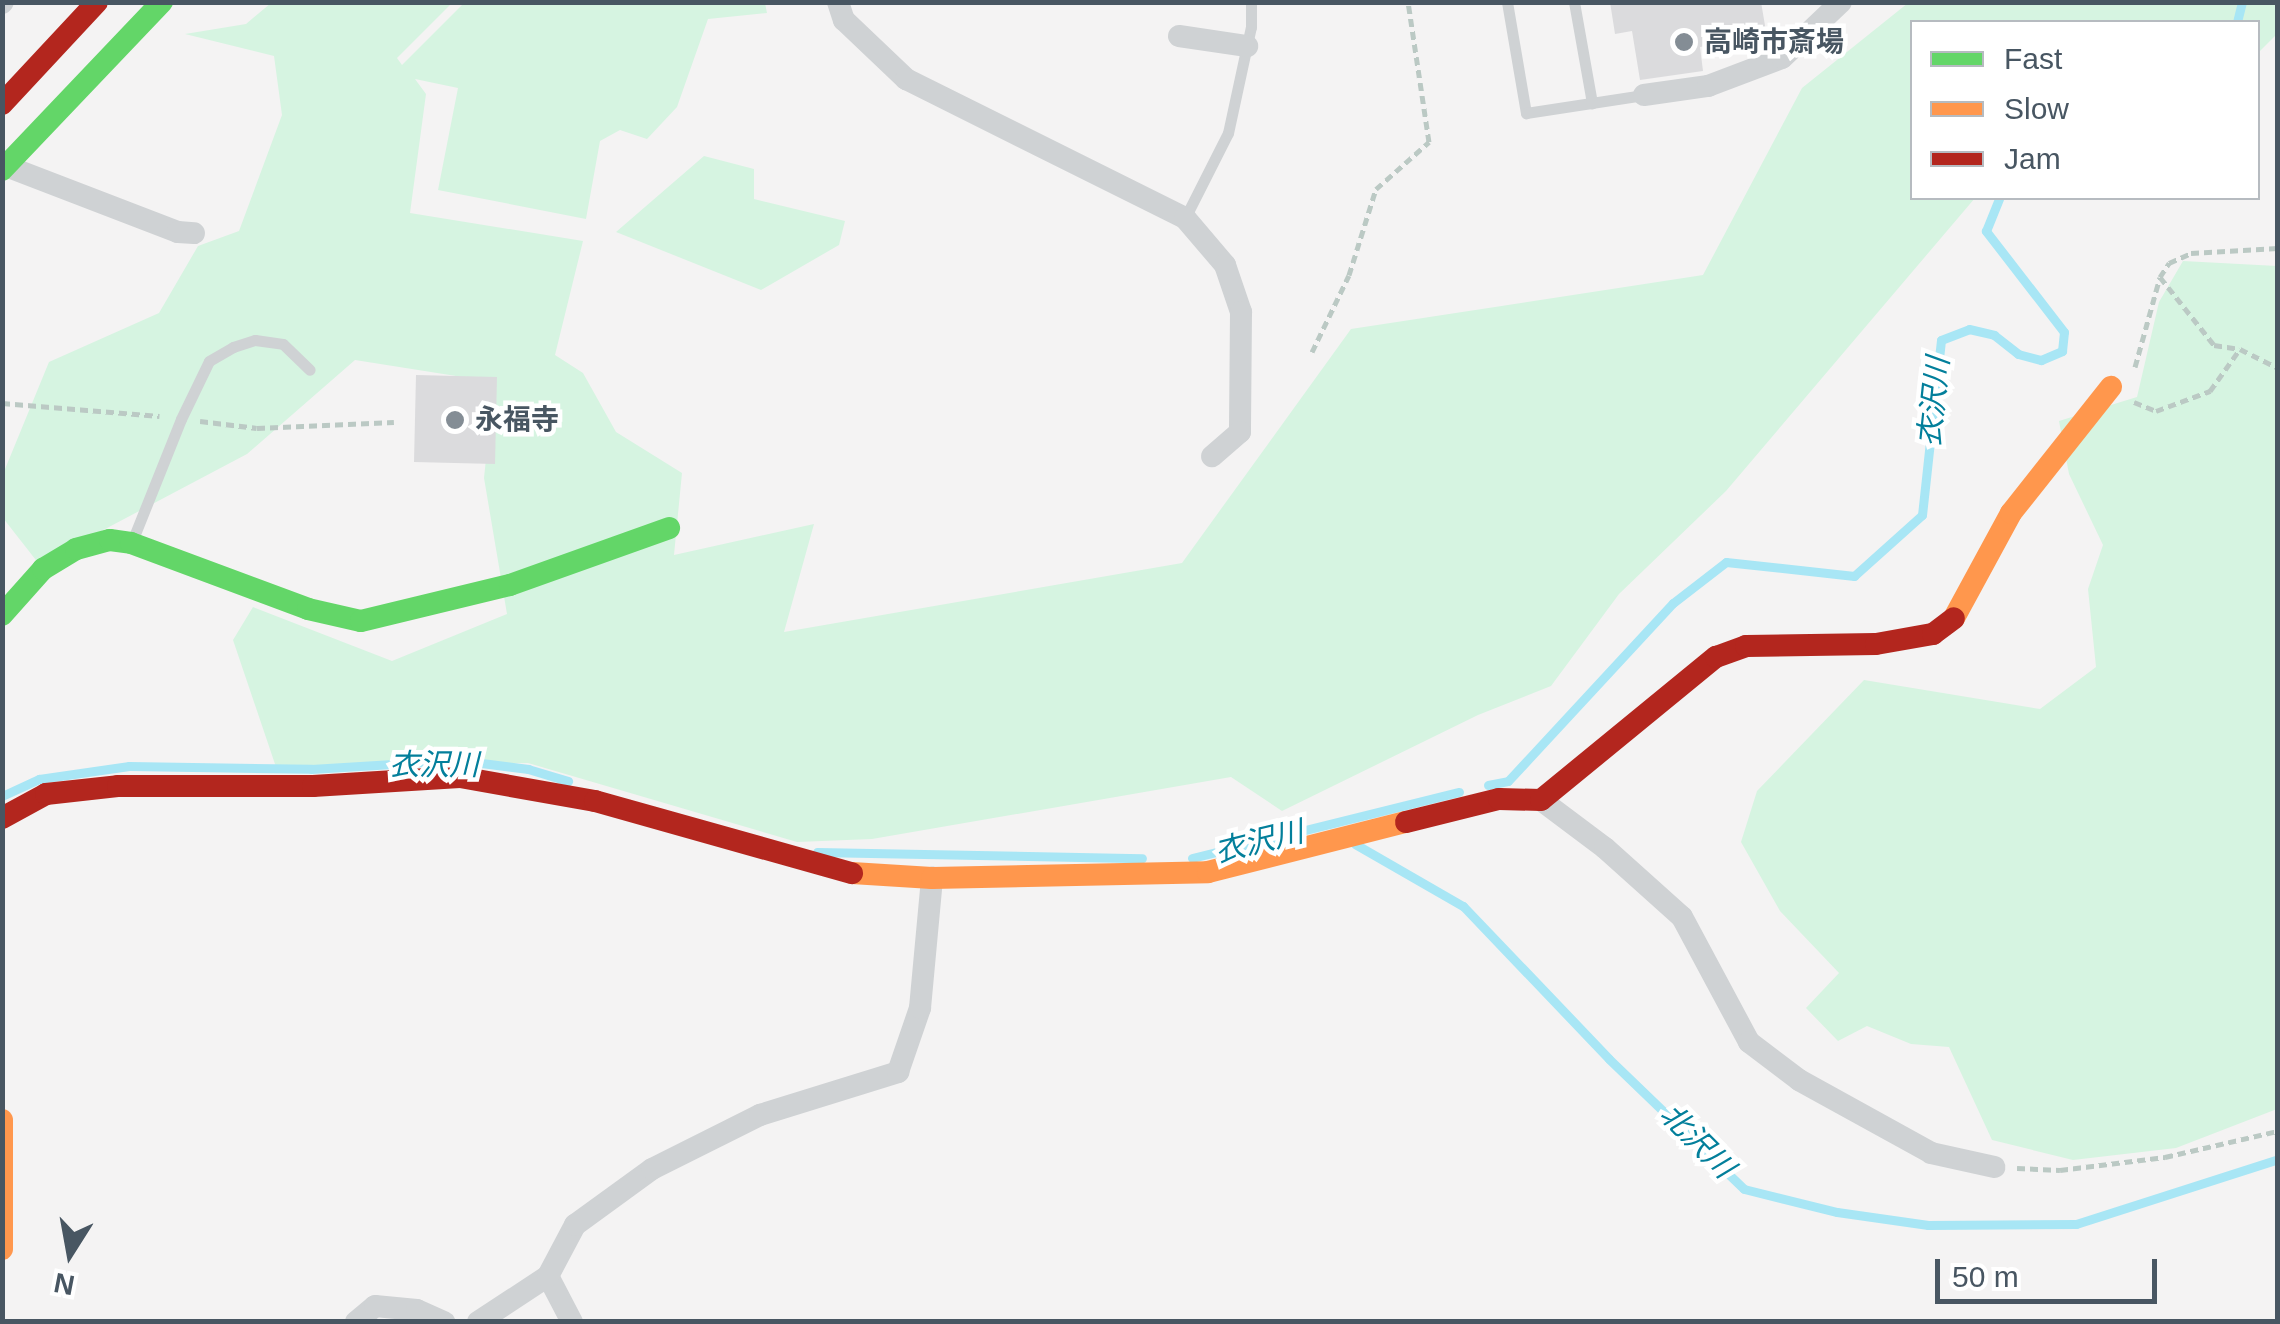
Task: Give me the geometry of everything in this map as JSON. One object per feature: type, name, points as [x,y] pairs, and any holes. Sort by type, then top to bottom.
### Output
[{"type":"street","points":[[2,104],[96,2]]},
{"type":"street","points":[[162,2],[4,168],[178,232],[194,233]]},
{"type":"street","points":[[838,2],[844,20],[906,79],[1185,218],[1226,265],[1241,312],[1240,432],[1212,456]]},
{"type":"street","points":[[1644,95],[1708,86],[1782,58],[1842,2]]},
{"type":"street","points":[[1179,36],[1247,46]]},
{"type":"street","points":[[1540,800],[1716,657],[1746,646],[1876,644],[1932,634],[1952,622],[2011,513],[2109,390]]},
{"type":"street","points":[[2,615],[42,569],[110,540],[131,543],[308,609],[361,620],[510,586],[669,528]]},
{"type":"street","points":[[2,818],[46,794],[118,786],[313,786],[460,777],[595,801],[837,872],[932,878],[1208,872],[1499,799],[1540,800],[1605,848],[1682,917],[1749,1042],[1800,1080],[1931,1153],[1994,1167]]},
{"type":"street","points":[[478,1322],[548,1276],[575,1225],[652,1170],[760,1115],[898,1072],[920,1008],[932,878]]},
{"type":"street","points":[[2,1120],[2,1250]]},
{"type":"street","points":[[548,1276],[572,1322]]},
{"type":"street","points":[[356,1322],[374,1306],[417,1310],[444,1322]]},
{"type":"lane","points":[[1185,218],[1228,133],[1247,46],[1250,2]]},
{"type":"lane","points":[[1507,2],[1526,113],[1644,95]]},
{"type":"lane","points":[[1574,2],[1592,103]]},
{"type":"lane","points":[[131,543],[181,419],[210,362],[233,347],[255,340],[282,344],[310,370]]},
{"type":"path","points":[[1312,352],[1349,274],[1376,189],[1428,142],[1408,2]]},
{"type":"path","points":[[2240,350],[2210,391],[2156,411],[2109,390],[2136,366],[2160,277],[2168,263],[2191,253],[2278,248]]},
{"type":"path","points":[[2160,277],[2214,345],[2240,350],[2278,368]]},
{"type":"path","points":[[2,404],[70,406],[181,419]]},
{"type":"path","points":[[229,425],[394,422]]},
{"type":"path","points":[[1994,1167],[2060,1170],[2130,1162],[2278,1131]]},
{"type":"green space","points":[[271,3],[452,3],[397,58],[402,65],[464,3],[765,3],[767,13],[708,19],[677,107],[647,139],[620,130],[600,141],[586,219],[438,190],[458,88],[415,79],[426,94],[410,213],[583,241],[555,355],[583,373],[616,432],[682,473],[674,555],[814,524],[784,632],[1182,563],[1351,329],[1703,275],[1802,88],[1908,3],[2277,3],[2277,34],[2260,51],[2260,20],[1910,20],[1910,200],[1973,200],[1726,491],[1619,594],[1551,686],[1478,715],[1282,811],[1231,777],[872,839],[797,842],[528,763],[276,767],[233,640],[253,607],[392,661],[507,614],[484,478],[494,382],[355,360],[247,454],[39,564],[3,518],[3,474],[49,362],[159,313],[198,246],[239,231],[282,115],[274,56],[185,34],[246,24]]},
{"type":"green space","points":[[704,156],[754,169],[754,199],[845,221],[839,245],[761,290],[616,232]]},
{"type":"green space","points":[[2183,261],[2277,266],[2277,1109],[2176,1148],[2073,1160],[1992,1140],[1949,1047],[1911,1044],[1867,1026],[1838,1041],[1806,1008],[1839,973],[1780,911],[1741,842],[1757,791],[1864,680],[2040,709],[2096,667],[2088,589],[2103,545],[2069,474],[2059,421],[2137,397],[2159,302]]},
{"type":"building","name":"高崎市斎場","points":[[1610,2],[1761,2],[1767,37],[1700,47],[1703,71],[1640,80],[1632,31],[1615,34]]},
{"type":"building","name":"永福寺","points":[[416,375],[497,377],[495,464],[414,462]]},
{"type":"waterway","name":"衣沢川","points":[[2238,20],[2242,2]]},
{"type":"waterway","name":"衣沢川","points":[[1488,785],[1508,781],[1673,603],[1726,562],[1854,576],[1922,515],[1941,340],[1969,329],[1994,335],[2018,354],[2041,360],[2062,351],[2064,332],[1986,231],[1998,200]]},
{"type":"waterway","name":"衣沢川","points":[[2,796],[39,779],[129,766],[311,769],[458,760],[528,769],[568,781]]},
{"type":"waterway","name":"衣沢川","points":[[1192,858],[1459,792]]},
{"type":"waterway","name":"北沢川","points":[[1355,844],[1463,906],[1609,1059],[1744,1189],[1837,1212],[1928,1225],[2076,1224],[2278,1159]]},
{"type":"waterway","name":"衣沢川","points":[[817,852],[1142,858]]},
{"type":"traffic: fast","points":[[2,170],[162,2]]},
{"type":"traffic: fast","points":[[2,615],[43,569],[76,549],[110,540],[131,543],[308,609],[361,621],[510,585],[669,528]]},
{"type":"traffic: slow","points":[[1954,618],[2011,513],[2111,387]]},
{"type":"traffic: slow","points":[[852,873],[932,878],[1208,872],[1406,822]]},
{"type":"traffic: slow","points":[[2,1120],[2,1249]]},
{"type":"traffic: jam","points":[[2,104],[97,2]]},
{"type":"traffic: jam","points":[[1406,822],[1499,799],[1541,800],[1716,657],[1746,646],[1876,644],[1933,634],[1954,618]]},
{"type":"traffic: jam","points":[[2,818],[46,794],[118,786],[313,786],[460,777],[595,801],[852,873]]},
{"type":"place","name":"高崎市斎場","points":[[1684,42]]},
{"type":"place","name":"永福寺","points":[[455,420]]}]
